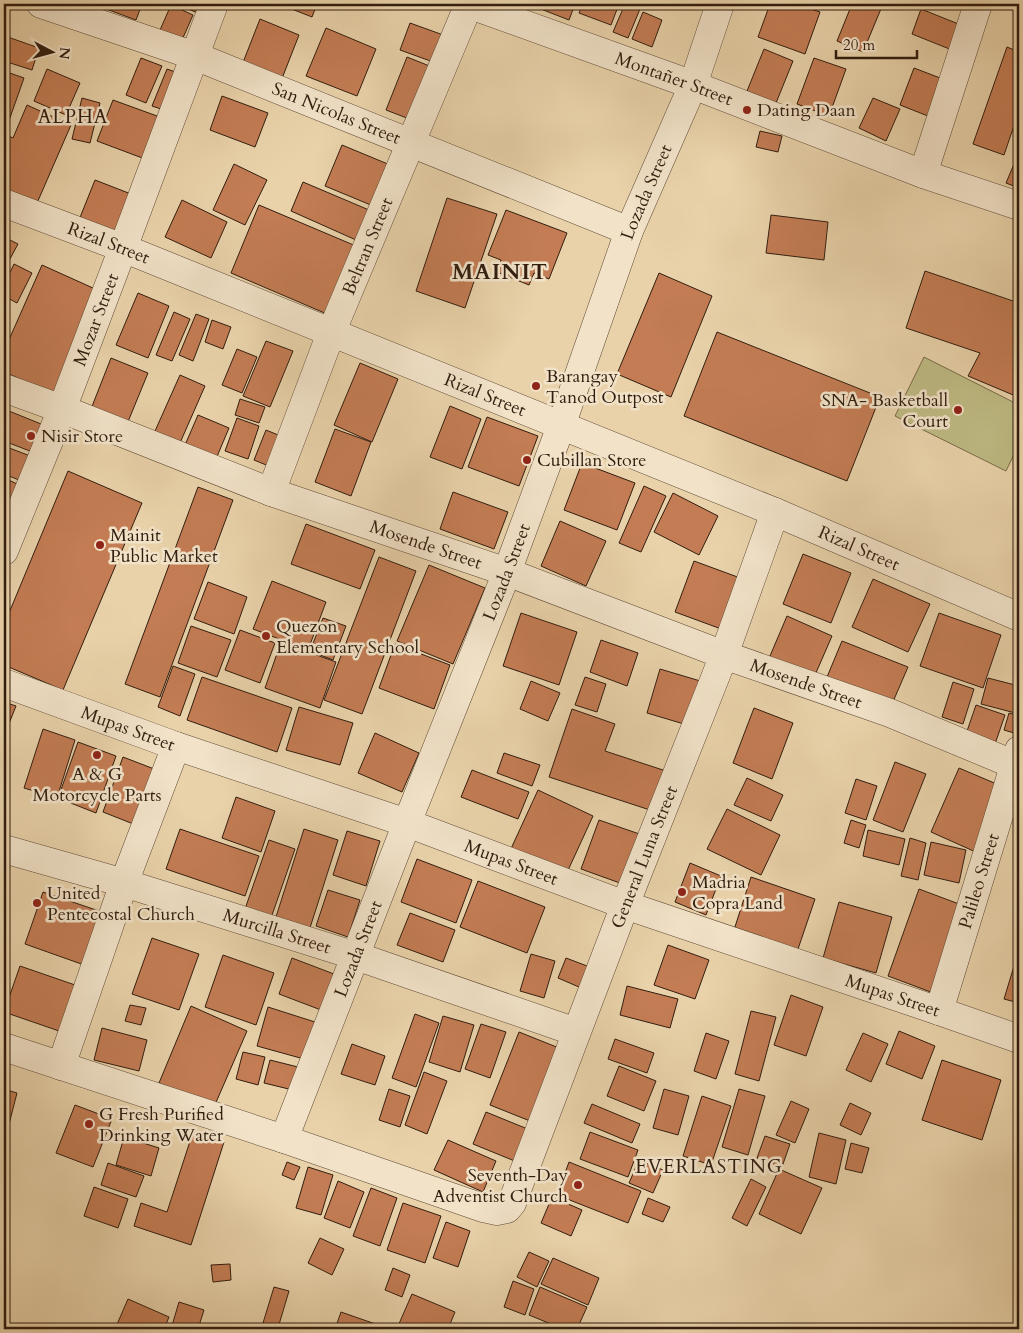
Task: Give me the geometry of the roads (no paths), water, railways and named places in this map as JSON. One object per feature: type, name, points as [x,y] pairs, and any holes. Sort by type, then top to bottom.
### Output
[{"type":"street","name":"San Nicolas Street","points":[[41,4],[194,56],[629,230]]},
{"type":"street","name":"Mozar Street","points":[[4,551],[62,409],[124,248],[214,4]]},
{"type":"street","name":"Montañer Street","points":[[468,4],[693,85],[922,174],[1019,206]]},
{"type":"street","name":"Beltran Street","points":[[271,492],[331,333],[468,4]]},
{"type":"street","name":"Lozada Street","points":[[284,1139],[507,572],[561,426],[629,230],[693,85],[720,4]]},
{"type":"street","points":[[922,174],[978,4]]},
{"type":"street","name":"Rizal Street","points":[[4,203],[124,248],[774,512],[1019,616]]},
{"type":"street","name":"Mosende Street","points":[[4,388],[271,492],[507,572],[724,655],[1017,758]]},
{"type":"street","name":"General Luna Street","points":[[284,1139],[483,1208],[497,1211],[506,1209],[512,1203],[625,905],[724,655],[774,512]]},
{"type":"street","name":"Mupas Street","points":[[4,683],[176,746],[407,823],[625,905],[1019,1039]]},
{"type":"street","points":[[60,1066],[124,883],[176,746]]},
{"type":"street","name":"Palileo Street","points":[[940,1011],[1017,758]]},
{"type":"street","name":"Murcilla Street","points":[[4,849],[124,883],[356,956],[576,1032]]},
{"type":"street","points":[[4,1047],[284,1139]]},
{"type":"place","name":"Dating Daan","points":[[747,110]]},
{"type":"place","name":"Barangay Tanod Outpost","points":[[536,386]]},
{"type":"place","name":"SNA- Basketball Court","points":[[958,410]]},
{"type":"place","name":"Nisir Store","points":[[31,436]]},
{"type":"place","name":"Cubillan Store","points":[[527,460]]},
{"type":"place","name":"Mainit Public Market","points":[[100,545]]},
{"type":"place","name":"Quezon Elementary School","points":[[266,636]]},
{"type":"place","name":"A & G Motorcycle Parts","points":[[97,755]]},
{"type":"place","name":"Madria Copra Land","points":[[682,892]]},
{"type":"place","name":"United Pentecostal Church","points":[[37,903]]},
{"type":"place","name":"G Fresh Purified Drinking Water","points":[[89,1124]]},
{"type":"place","name":"Seventh-Day Adventist Church","points":[[578,1185]]},
{"type":"district","name":"ALPHA","points":[[73,116]]},
{"type":"district","name":"MAINIT","points":[[500,271]]},
{"type":"district","name":"EVERLASTING","points":[[709,1166]]}]
